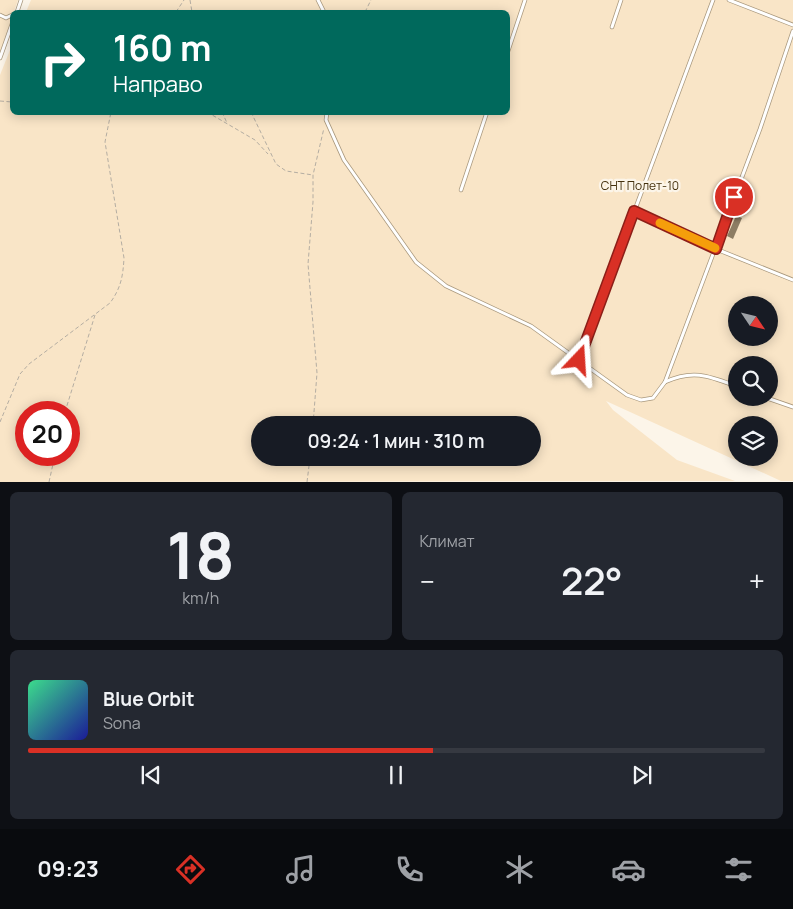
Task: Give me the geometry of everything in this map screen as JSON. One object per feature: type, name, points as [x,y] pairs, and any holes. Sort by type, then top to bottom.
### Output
[{"type":"lane","points":[[510,45],[525,0]]},
{"type":"lane","points":[[612,27],[621,0]]},
{"type":"lane","points":[[579,360],[712,0]]},
{"type":"lane","points":[[729,0],[793,25]]},
{"type":"lane","points":[[0,58],[10,30]]},
{"type":"lane","points":[[327,115],[326,120],[344,160],[416,262],[446,286],[532,326],[613,387],[641,400],[653,398],[665,382],[716,249],[793,31]]},
{"type":"lane","points":[[461,190],[486,115]]},
{"type":"lane","points":[[634,211],[716,249],[793,280]]},
{"type":"lane","points":[[665,382],[680,375],[706,375],[728,383]]},
{"type":"lane","points":[[778,402],[793,407]]},
{"type":"path","points":[[0,422],[20,374],[29,364],[96,314],[118,292],[123,277],[124,258],[106,142],[110,115]]},
{"type":"path","points":[[212,115],[255,140],[276,164],[286,171],[313,176]]},
{"type":"path","points":[[224,115],[228,124]]},
{"type":"path","points":[[252,115],[270,156]]},
{"type":"path","points":[[314,416],[317,373],[308,264],[313,176],[326,120]]},
{"type":"path","points":[[68,401],[96,314]]},
{"type":"path","points":[[49,482],[53,466]]},
{"type":"path","points":[[307,482],[309,466]]},
{"type":"green space","points":[[0,0],[18,0],[15,10],[10,10],[10,24],[0,53]]},
{"type":"green space","name":"СНТ Полет-10","points":[[31,0],[793,0],[793,481],[781,481],[748,466],[778,466],[778,416],[728,416],[728,457],[606,401],[613,410],[677,460],[735,481],[0,482],[0,75],[10,50],[10,115],[510,115],[510,10],[27,10]]},
{"type":"building","points":[[736,216],[742,218],[733,239],[727,236]]},
{"type":"slow traffic","points":[[660,223],[715,248]]},
{"type":"route","points":[[579,360],[634,211],[716,249],[734,197]]}]
